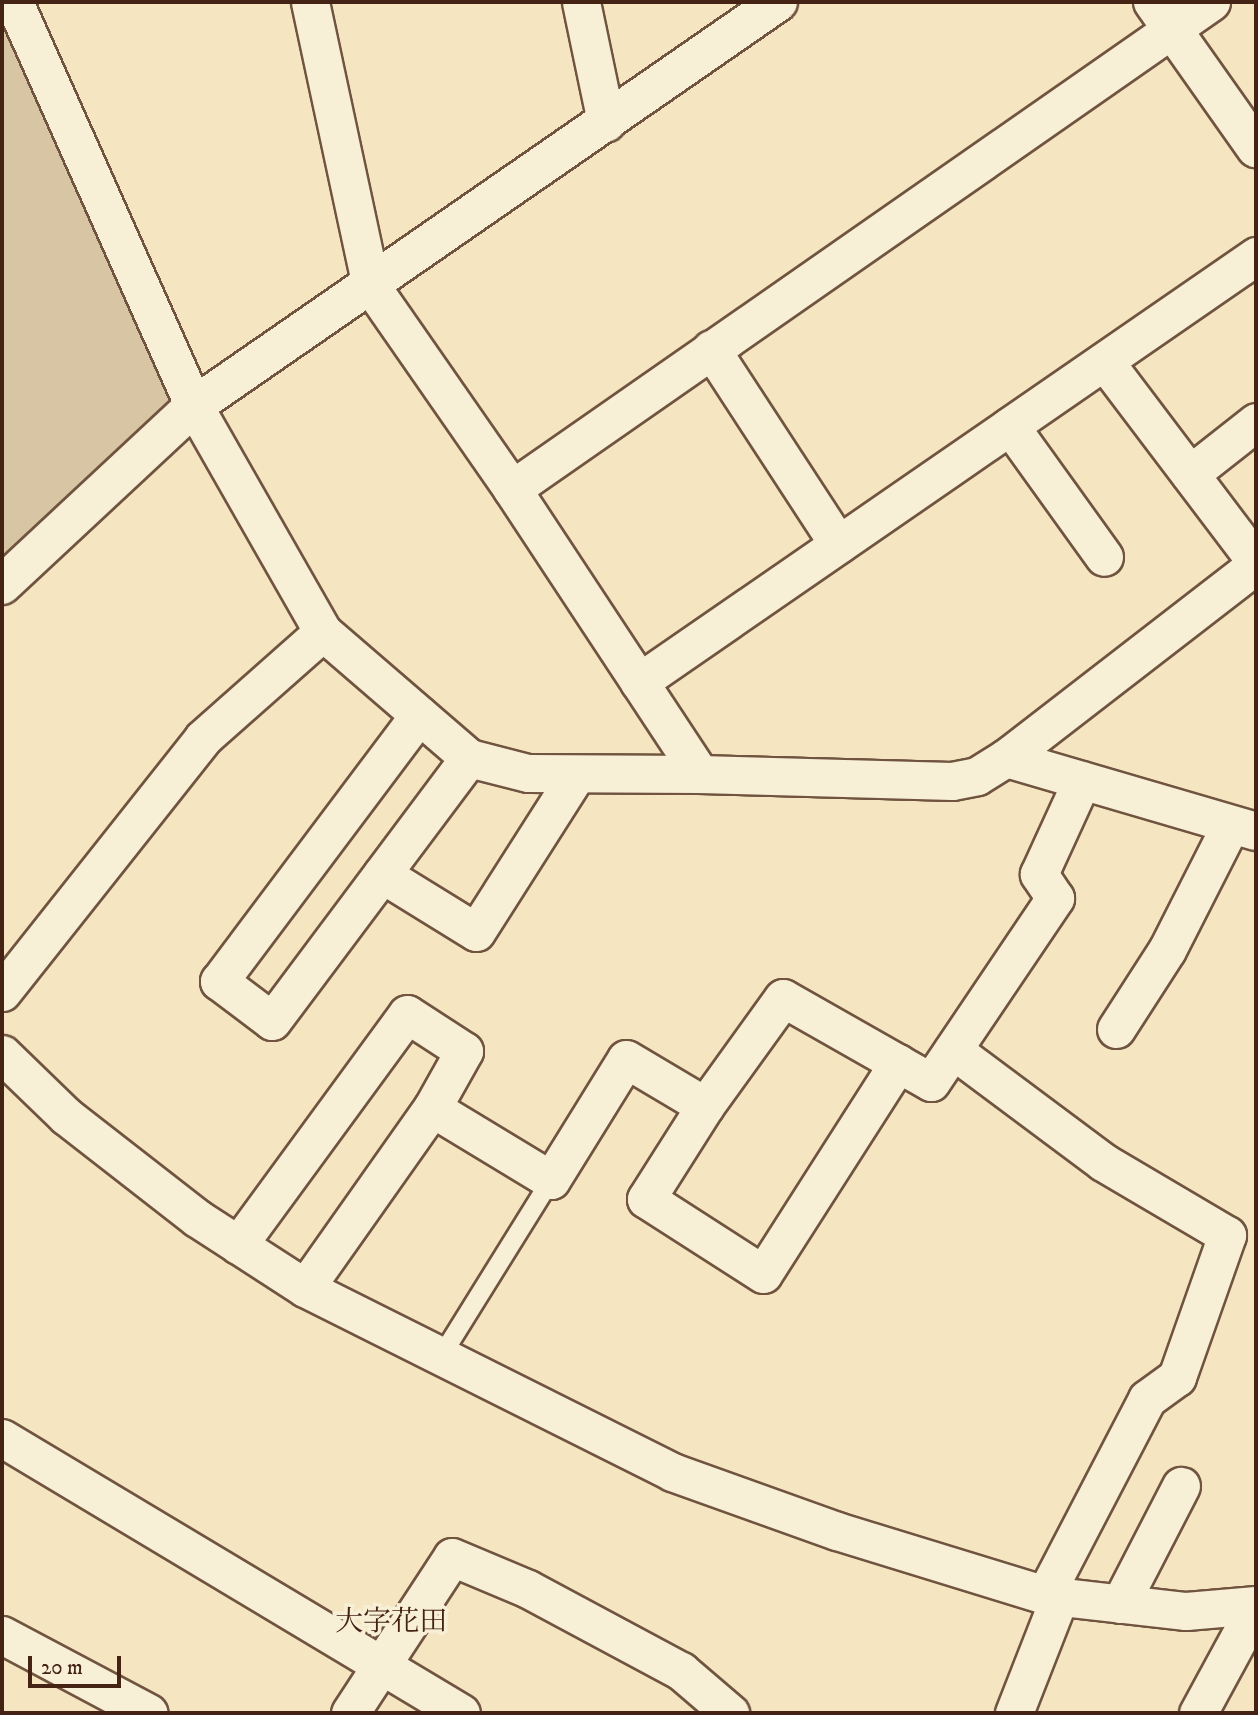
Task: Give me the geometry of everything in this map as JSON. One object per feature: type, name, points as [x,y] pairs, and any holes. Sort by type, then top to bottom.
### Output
[{"type":"street","points":[[14,2],[194,406],[323,632],[468,758],[528,773],[700,774],[952,781],[977,776],[1006,758],[1256,563],[1105,362]]},
{"type":"street","points":[[310,2],[371,286],[512,489],[700,774]]},
{"type":"street","points":[[580,2],[606,122]]},
{"type":"street","points":[[2,584],[194,406],[778,2]]},
{"type":"street","points":[[512,489],[711,349],[1162,16],[1212,2]]},
{"type":"street","points":[[1162,16],[1256,148]]},
{"type":"street","points":[[639,682],[1256,256]]},
{"type":"street","points":[[711,349],[838,544]]},
{"type":"street","points":[[1190,474],[1256,422]]},
{"type":"street","points":[[1010,426],[1104,557]]},
{"type":"street","points":[[2,992],[203,738],[323,632]]},
{"type":"street","points":[[419,715],[219,981],[272,1021],[468,758]]},
{"type":"street","points":[[1006,758],[1244,827],[1116,1029]]},
{"type":"street","points":[[382,874],[476,932],[576,775]]},
{"type":"street","points":[[898,1063],[763,1274],[646,1199],[705,1106],[783,998],[898,1063],[931,1082],[1055,898],[1039,874],[1082,780]]},
{"type":"street","points":[[238,1245],[407,1014],[464,1051],[432,1108],[305,1288]]},
{"type":"street","points":[[953,1050],[1103,1162],[1227,1236],[1177,1377],[1147,1399],[1052,1597],[1014,1713]]},
{"type":"street","points":[[2,1054],[66,1116],[197,1218],[305,1288],[672,1472],[837,1531],[1052,1597],[1186,1611],[1256,1606]]},
{"type":"street","points":[[432,1108],[551,1180],[626,1059],[705,1106]]},
{"type":"street","points":[[6,1451],[461,1713]]},
{"type":"street","points":[[1120,1604],[1181,1486]]},
{"type":"street","points":[[350,1713],[453,1557],[528,1589],[681,1671],[730,1713]]},
{"type":"street","points":[[1198,1713],[1256,1606]]},
{"type":"street","points":[[2,1635],[149,1713]]},
{"type":"lane","points":[[442,1355],[551,1180]]},
{"type":"shaded area","points":[[2,2],[180,401],[2,564]]},
{"type":"district","name":"大字花田","points":[[391,1622]]}]
